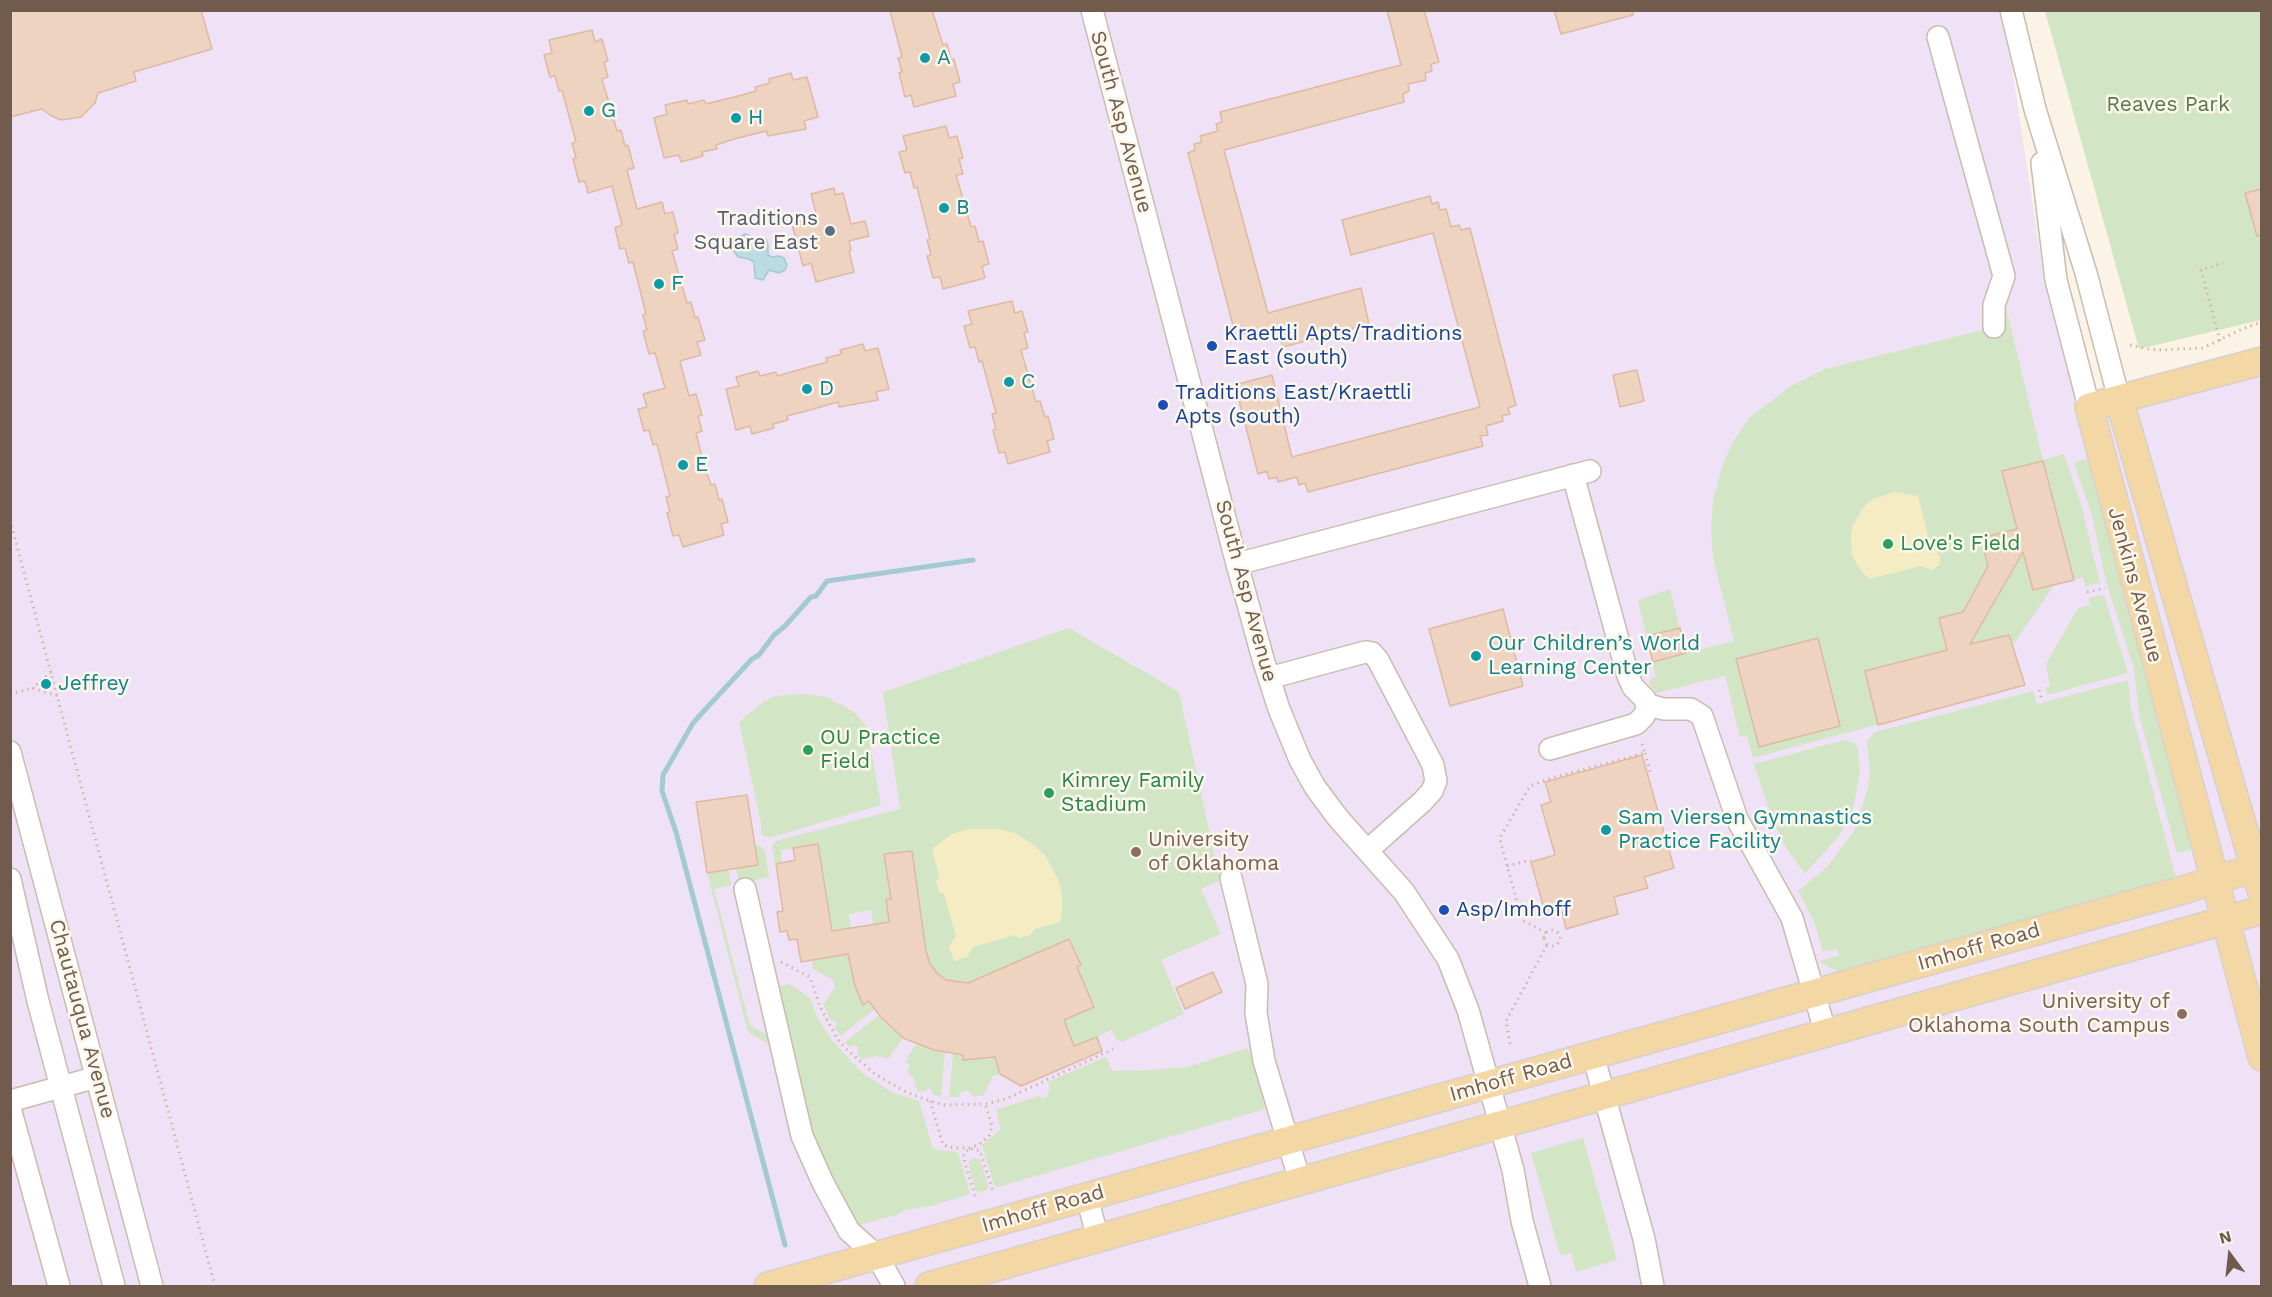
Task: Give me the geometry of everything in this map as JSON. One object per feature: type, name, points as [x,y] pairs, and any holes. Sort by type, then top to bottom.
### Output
[{"type":"main road","points":[[2089,407],[2262,361]]},
{"type":"main road","name":"Jenkins Avenue","points":[[2119,399],[2258,880]]},
{"type":"main road","name":"Jenkins Avenue","points":[[2089,407],[2262,1057]]},
{"type":"main road","name":"Imhoff Road","points":[[768,1287],[2183,890],[2213,879],[2258,880]]},
{"type":"main road","name":"Imhoff Road","points":[[929,1287],[2262,910]]},
{"type":"street","name":"South Asp Avenue","points":[[1092,10],[1237,564],[1269,678],[1290,738],[1310,778],[1338,818],[1404,892],[1448,959],[1468,1010],[1489,1084],[1513,1170],[1522,1221],[1540,1287]]},
{"type":"street","name":"Jenkins Avenue","points":[[2011,10],[2035,109],[2086,273],[2119,399]]},
{"type":"street","points":[[1938,37],[2004,276],[1994,305],[1994,327]]},
{"type":"street","name":"Jenkins Avenue","points":[[2035,109],[2056,280],[2089,407]]},
{"type":"street","points":[[1237,564],[1581,473],[1628,676],[1646,704],[1644,716],[1636,724],[1550,749]]},
{"type":"street","points":[[1269,678],[1365,652],[1372,653],[1378,660],[1433,765],[1436,781],[1432,791],[1422,802],[1368,850]]},
{"type":"street","points":[[1646,704],[1663,709],[1691,709],[1702,716],[1737,819],[1792,918],[1827,1034]]},
{"type":"street","name":"Chautauqua Avenue","points":[[10,752],[152,1287]]},
{"type":"street","points":[[1231,878],[1257,984],[1256,1013],[1264,1061],[1286,1141],[1300,1181]]},
{"type":"street","name":"Chautauqua Avenue","points":[[10,879],[36,992],[114,1287]]},
{"type":"street","points":[[745,889],[802,1136],[823,1183],[849,1231],[877,1256],[894,1287]]},
{"type":"street","points":[[1593,1055],[1644,1239],[1653,1287]]},
{"type":"street","points":[[10,1101],[96,1077]]},
{"type":"street","points":[[10,1108],[53,1281]]},
{"type":"street","points":[[1087,1197],[1098,1239]]},
{"type":"path","points":[[2220,340],[2201,270],[2223,263]]},
{"type":"path","points":[[2130,345],[2148,350],[2203,348],[2262,322]]},
{"type":"path","points":[[10,520],[215,1287]]},
{"type":"path","points":[[2087,592],[2105,588]]},
{"type":"path","points":[[10,694],[33,688],[51,672]]},
{"type":"path","points":[[33,688],[58,696]]},
{"type":"path","points":[[2039,690],[2042,700]]},
{"type":"path","points":[[1636,724],[1650,772]]},
{"type":"path","points":[[1546,933],[1522,920],[1500,840],[1501,836],[1530,786],[1551,778],[1645,753]]},
{"type":"path","points":[[1507,866],[1531,860]]},
{"type":"path","points":[[1550,930],[1555,931],[1560,936],[1557,944],[1547,945],[1544,938],[1546,933],[1550,930]]},
{"type":"path","points":[[1510,1044],[1506,1020],[1547,945]]},
{"type":"path","points":[[759,950],[810,977],[820,1007],[838,1040],[874,1074],[906,1092],[930,1101],[945,1104],[985,1104],[1006,1099],[1113,1049]]},
{"type":"path","points":[[930,1101],[943,1145],[980,1151],[993,1191]]},
{"type":"path","points":[[975,1196],[963,1156],[969,1148],[980,1144],[989,1136],[992,1125],[985,1104]]},
{"type":"shaded area","name":"University of Oklahoma","points":[[10,11],[2000,11],[2008,42],[2045,286],[2080,416],[2261,370],[2261,1286],[11,1286]]},
{"type":"green space","name":"Reaves Park","points":[[2045,11],[2261,11],[2261,320],[2139,349]]},
{"type":"green space","name":"Love's Field","points":[[2004,308],[2006,308],[2043,460],[2064,454],[2082,508],[2100,583],[2085,586],[2083,577],[2054,585],[2012,646],[2025,685],[1753,758],[1747,736],[1740,737],[1725,676],[1656,693],[1649,683],[1651,678],[1656,677],[1638,600],[1670,589],[1686,653],[1734,641],[1713,558],[1711,529],[1713,500],[1722,467],[1734,440],[1749,418],[1791,386],[1825,369],[2002,325]]},
{"type":"green space","points":[[2090,458],[2193,849],[2177,853],[2139,715],[2134,669],[2107,585],[2091,513],[2074,463]]},
{"type":"green space","points":[[2104,595],[2128,673],[2047,695],[2045,688],[2050,686],[2046,664],[2078,608],[2090,605],[2088,598]]},
{"type":"green space","name":"Kimrey Family Stadium","points":[[1069,628],[1179,692],[1220,880],[1201,889],[1221,934],[1161,960],[1184,1014],[1122,1042],[1116,1039],[1112,1030],[1074,1046],[1067,1028],[1000,1074],[993,1076],[984,1095],[974,1097],[968,1091],[964,1091],[959,1097],[949,1097],[953,1053],[963,1054],[964,1060],[1002,1053],[1020,1039],[1094,1007],[1085,985],[1027,1010],[1040,982],[1081,965],[1069,940],[968,983],[946,980],[930,964],[926,951],[912,851],[884,854],[891,899],[886,899],[889,922],[873,924],[871,910],[849,914],[853,947],[846,948],[855,986],[863,1004],[869,1001],[875,1009],[840,1036],[835,1028],[837,1022],[831,1020],[823,1005],[835,987],[833,980],[813,969],[812,960],[836,956],[818,844],[781,850],[782,862],[775,864],[772,847],[774,842],[783,839],[900,809],[883,692]]},
{"type":"green space","points":[[2128,680],[2131,709],[2176,878],[1846,972],[1835,970],[1819,961],[1839,955],[1837,949],[1823,952],[1814,921],[1798,891],[1827,867],[1857,824],[1868,787],[1870,770],[1867,744],[1875,732],[2033,691],[2037,704]]},
{"type":"green space","name":"OU Practice Field","points":[[804,694],[826,697],[840,704],[855,713],[867,727],[881,805],[769,838],[761,834],[761,823],[739,722],[763,702],[776,696]]},
{"type":"green space","points":[[1844,740],[1855,743],[1858,749],[1860,773],[1852,813],[1838,837],[1805,874],[1785,846],[1772,818],[1754,764]]},
{"type":"green space","points":[[759,845],[765,851],[769,877],[739,883],[736,868],[758,865],[755,846]]},
{"type":"green space","points":[[726,870],[729,872],[731,885],[714,889],[750,1025],[775,1040],[785,1099],[768,1044],[748,1032],[708,876],[708,872]]},
{"type":"green space","points":[[790,984],[811,999],[816,1015],[831,1039],[861,1072],[893,1093],[919,1101],[933,1149],[958,1152],[970,1194],[931,1206],[904,1210],[897,1215],[855,1226],[816,1150],[787,1032],[779,986]]},
{"type":"green space","points":[[879,1015],[903,1038],[888,1059],[877,1056],[862,1059],[857,1055],[858,1047],[854,1045],[849,1047],[845,1042]]},
{"type":"green space","points":[[916,1044],[945,1053],[941,1096],[934,1095],[930,1088],[923,1092],[917,1091],[914,1079],[907,1071],[910,1065],[905,1062]]},
{"type":"green space","points":[[1247,1048],[1265,1109],[1002,1186],[994,1185],[982,1145],[1001,1129],[996,1110],[1038,1096],[1044,1098],[1050,1089],[1048,1082],[1106,1057],[1112,1071],[1152,1070],[1187,1067]]},
{"type":"green space","points":[[1583,1138],[1617,1260],[1576,1272],[1571,1253],[1560,1255],[1531,1153]]},
{"type":"green space","points":[[973,1158],[980,1159],[988,1186],[987,1190],[982,1192],[975,1190],[968,1162]]},
{"type":"sand","points":[[1895,492],[1918,496],[1931,548],[1937,551],[1941,560],[1932,570],[1920,566],[1869,579],[1861,571],[1852,555],[1852,527],[1864,506],[1873,499]]},
{"type":"sand","points":[[968,829],[999,829],[1015,833],[1034,845],[1045,855],[1058,879],[1062,895],[1062,909],[1060,922],[1034,929],[1031,935],[1019,938],[1015,935],[973,947],[967,957],[954,961],[949,946],[956,936],[944,894],[939,892],[936,881],[939,876],[932,849],[952,834]]},
{"type":"water","points":[[745,234],[749,235],[748,242],[751,245],[760,238],[766,239],[768,255],[784,258],[787,265],[785,270],[779,273],[769,270],[763,280],[755,278],[754,262],[738,257],[733,250],[735,239]]},
{"type":"building","points":[[10,10],[201,10],[212,49],[134,72],[136,81],[98,93],[95,103],[81,117],[61,120],[42,109],[10,117]]},
{"type":"building","name":"A","points":[[890,10],[932,10],[943,45],[947,44],[951,60],[954,59],[960,82],[953,84],[956,96],[914,107],[911,95],[905,97],[899,73],[902,72],[898,58],[902,57]]},
{"type":"building","points":[[1387,10],[1424,10],[1439,62],[1431,64],[1432,71],[1425,73],[1426,80],[1408,84],[1409,91],[1403,94],[1404,102],[1224,150],[1268,313],[1361,288],[1369,324],[1283,347],[1280,339],[1274,341],[1271,333],[1254,338],[1251,331],[1243,334],[1242,326],[1234,329],[1188,153],[1195,150],[1194,144],[1202,142],[1200,136],[1218,131],[1216,124],[1222,122],[1220,112],[1401,65]]},
{"type":"building","points":[[1554,10],[1632,10],[1633,15],[1561,34]]},
{"type":"building","points":[[592,30],[595,42],[602,39],[608,61],[604,62],[608,77],[602,79],[617,131],[621,130],[625,146],[628,145],[634,168],[627,170],[637,209],[662,202],[665,214],[673,212],[678,233],[674,234],[678,249],[672,251],[687,303],[691,302],[705,340],[697,342],[701,355],[680,361],[689,396],[696,394],[702,415],[698,416],[702,431],[696,433],[705,469],[711,485],[715,484],[719,500],[722,499],[728,522],[721,524],[724,535],[683,547],[679,535],[673,536],[667,513],[670,512],[666,497],[670,496],[657,444],[653,445],[649,430],[644,431],[638,409],[647,407],[643,394],[665,388],[655,353],[649,354],[643,331],[647,330],[643,315],[646,314],[633,262],[629,263],[625,248],[620,249],[615,228],[622,225],[612,186],[588,193],[585,181],[579,182],[573,159],[576,158],[572,143],[576,142],[562,90],[559,91],[555,76],[550,77],[544,55],[552,53],[549,40]]},
{"type":"building","name":"H","points":[[791,73],[793,80],[807,77],[818,117],[804,121],[806,129],[768,136],[766,131],[734,139],[716,145],[717,149],[702,152],[703,156],[681,162],[679,155],[664,158],[654,118],[667,114],[665,105],[687,100],[688,104],[704,100],[706,104],[738,96],[756,91],[755,87],[770,83],[769,79]]},
{"type":"building","name":"B","points":[[946,126],[949,138],[957,136],[963,158],[959,159],[963,174],[956,175],[971,227],[975,226],[979,242],[983,241],[989,264],[982,266],[985,278],[943,289],[940,277],[933,278],[927,256],[931,255],[927,240],[930,239],[917,187],[914,188],[910,172],[905,173],[899,152],[907,150],[903,136]]},
{"type":"building","name":"Traditions Square East","points":[[834,188],[835,195],[843,193],[851,224],[865,221],[869,236],[849,241],[854,272],[816,282],[811,263],[803,266],[792,224],[817,217],[811,194]]},
{"type":"building","points":[[2262,189],[2262,235],[2257,236],[2245,193]]},
{"type":"building","points":[[1430,196],[1432,204],[1438,202],[1440,210],[1446,209],[1451,227],[1459,225],[1461,230],[1470,228],[1516,405],[1508,408],[1510,414],[1502,416],[1503,421],[1486,426],[1488,435],[1480,436],[1483,446],[1308,492],[1305,483],[1299,485],[1297,477],[1278,482],[1277,477],[1269,479],[1267,471],[1258,474],[1235,385],[1272,375],[1292,457],[1480,407],[1433,233],[1351,255],[1342,220]]},
{"type":"building","name":"C","points":[[1012,301],[1015,313],[1022,311],[1028,332],[1024,333],[1028,348],[1021,350],[1036,402],[1040,401],[1045,417],[1048,416],[1054,439],[1047,441],[1050,452],[1008,464],[1005,452],[999,453],[993,430],[996,429],[992,414],[996,413],[982,361],[979,362],[975,347],[970,348],[964,326],[972,324],[968,311]]},
{"type":"building","name":"D","points":[[863,344],[865,351],[878,348],[889,389],[876,392],[878,400],[839,407],[838,402],[787,416],[788,420],[773,424],[774,428],[752,434],[750,426],[736,430],[726,389],[739,386],[736,377],[758,371],[760,376],[776,372],[777,376],[827,362],[826,358],[841,354],[840,350]]},
{"type":"building","points":[[1637,370],[1644,401],[1620,407],[1613,375]]},
{"type":"building","points":[[2043,461],[2074,580],[2033,590],[2023,552],[1970,644],[2009,635],[2025,685],[1878,725],[1865,671],[1947,650],[1939,618],[1963,612],[1988,566],[1981,538],[2017,529],[2002,471]]},
{"type":"building","name":"Our Children’s World Learning Center","points":[[1503,609],[1523,686],[1450,706],[1429,629]]},
{"type":"building","points":[[1680,628],[1686,653],[1653,662],[1646,636]]},
{"type":"building","points":[[1818,638],[1840,726],[1759,747],[1736,659]]},
{"type":"building","name":"Sam Viersen Gymnastics Practice Facility","points":[[1642,755],[1674,868],[1644,877],[1648,888],[1614,897],[1618,914],[1566,929],[1562,912],[1546,916],[1531,862],[1555,855],[1541,805],[1551,802],[1545,782]]},
{"type":"building","points":[[747,795],[758,865],[707,873],[696,802]]},
{"type":"building","points":[[818,844],[832,931],[889,922],[886,899],[891,899],[884,854],[912,851],[926,951],[930,964],[946,980],[968,983],[1069,939],[1081,965],[1077,967],[1094,1007],[1064,1020],[1074,1046],[1097,1037],[1102,1051],[1021,1086],[1000,1074],[995,1057],[963,1060],[963,1055],[934,1050],[903,1038],[879,1015],[869,1001],[863,1005],[855,986],[848,954],[801,962],[797,939],[789,940],[787,931],[780,932],[777,912],[783,911],[776,864],[795,860],[793,848]]},
{"type":"building","points":[[1213,972],[1222,992],[1185,1009],[1176,988]]},
{"type":"waterway","points":[[785,1245],[676,832],[662,791],[663,775],[693,723],[752,659],[759,655],[774,635],[811,597],[816,596],[827,581],[973,560]]},
{"type":"place","name":"A","points":[[925,58]]},
{"type":"place","name":"G","points":[[589,111]]},
{"type":"place","name":"H","points":[[736,118]]},
{"type":"place","name":"B","points":[[944,208]]},
{"type":"place","name":"Traditions Square East","points":[[830,231]]},
{"type":"place","name":"F","points":[[659,284]]},
{"type":"place","name":"Kraettli Apts/Traditions East (south)","points":[[1212,346]]},
{"type":"place","name":"C","points":[[1009,382]]},
{"type":"place","name":"D","points":[[807,389]]},
{"type":"place","name":"Traditions East/Kraettli Apts (south)","points":[[1163,405]]},
{"type":"place","name":"E","points":[[683,465]]},
{"type":"place","name":"Love's Field","points":[[1888,544]]},
{"type":"place","name":"Our Children’s World Learning Center","points":[[1476,656]]},
{"type":"place","name":"Jeffrey","points":[[46,684]]},
{"type":"place","name":"OU Practice Field","points":[[808,750]]},
{"type":"place","name":"Kimrey Family Stadium","points":[[1049,793]]},
{"type":"place","name":"Sam Viersen Gymnastics Practice Facility","points":[[1606,830]]},
{"type":"place","name":"University of Oklahoma","points":[[1136,852]]},
{"type":"place","name":"Asp/Imhoff","points":[[1444,910]]},
{"type":"place","name":"University of Oklahoma South Campus","points":[[2182,1014]]}]
